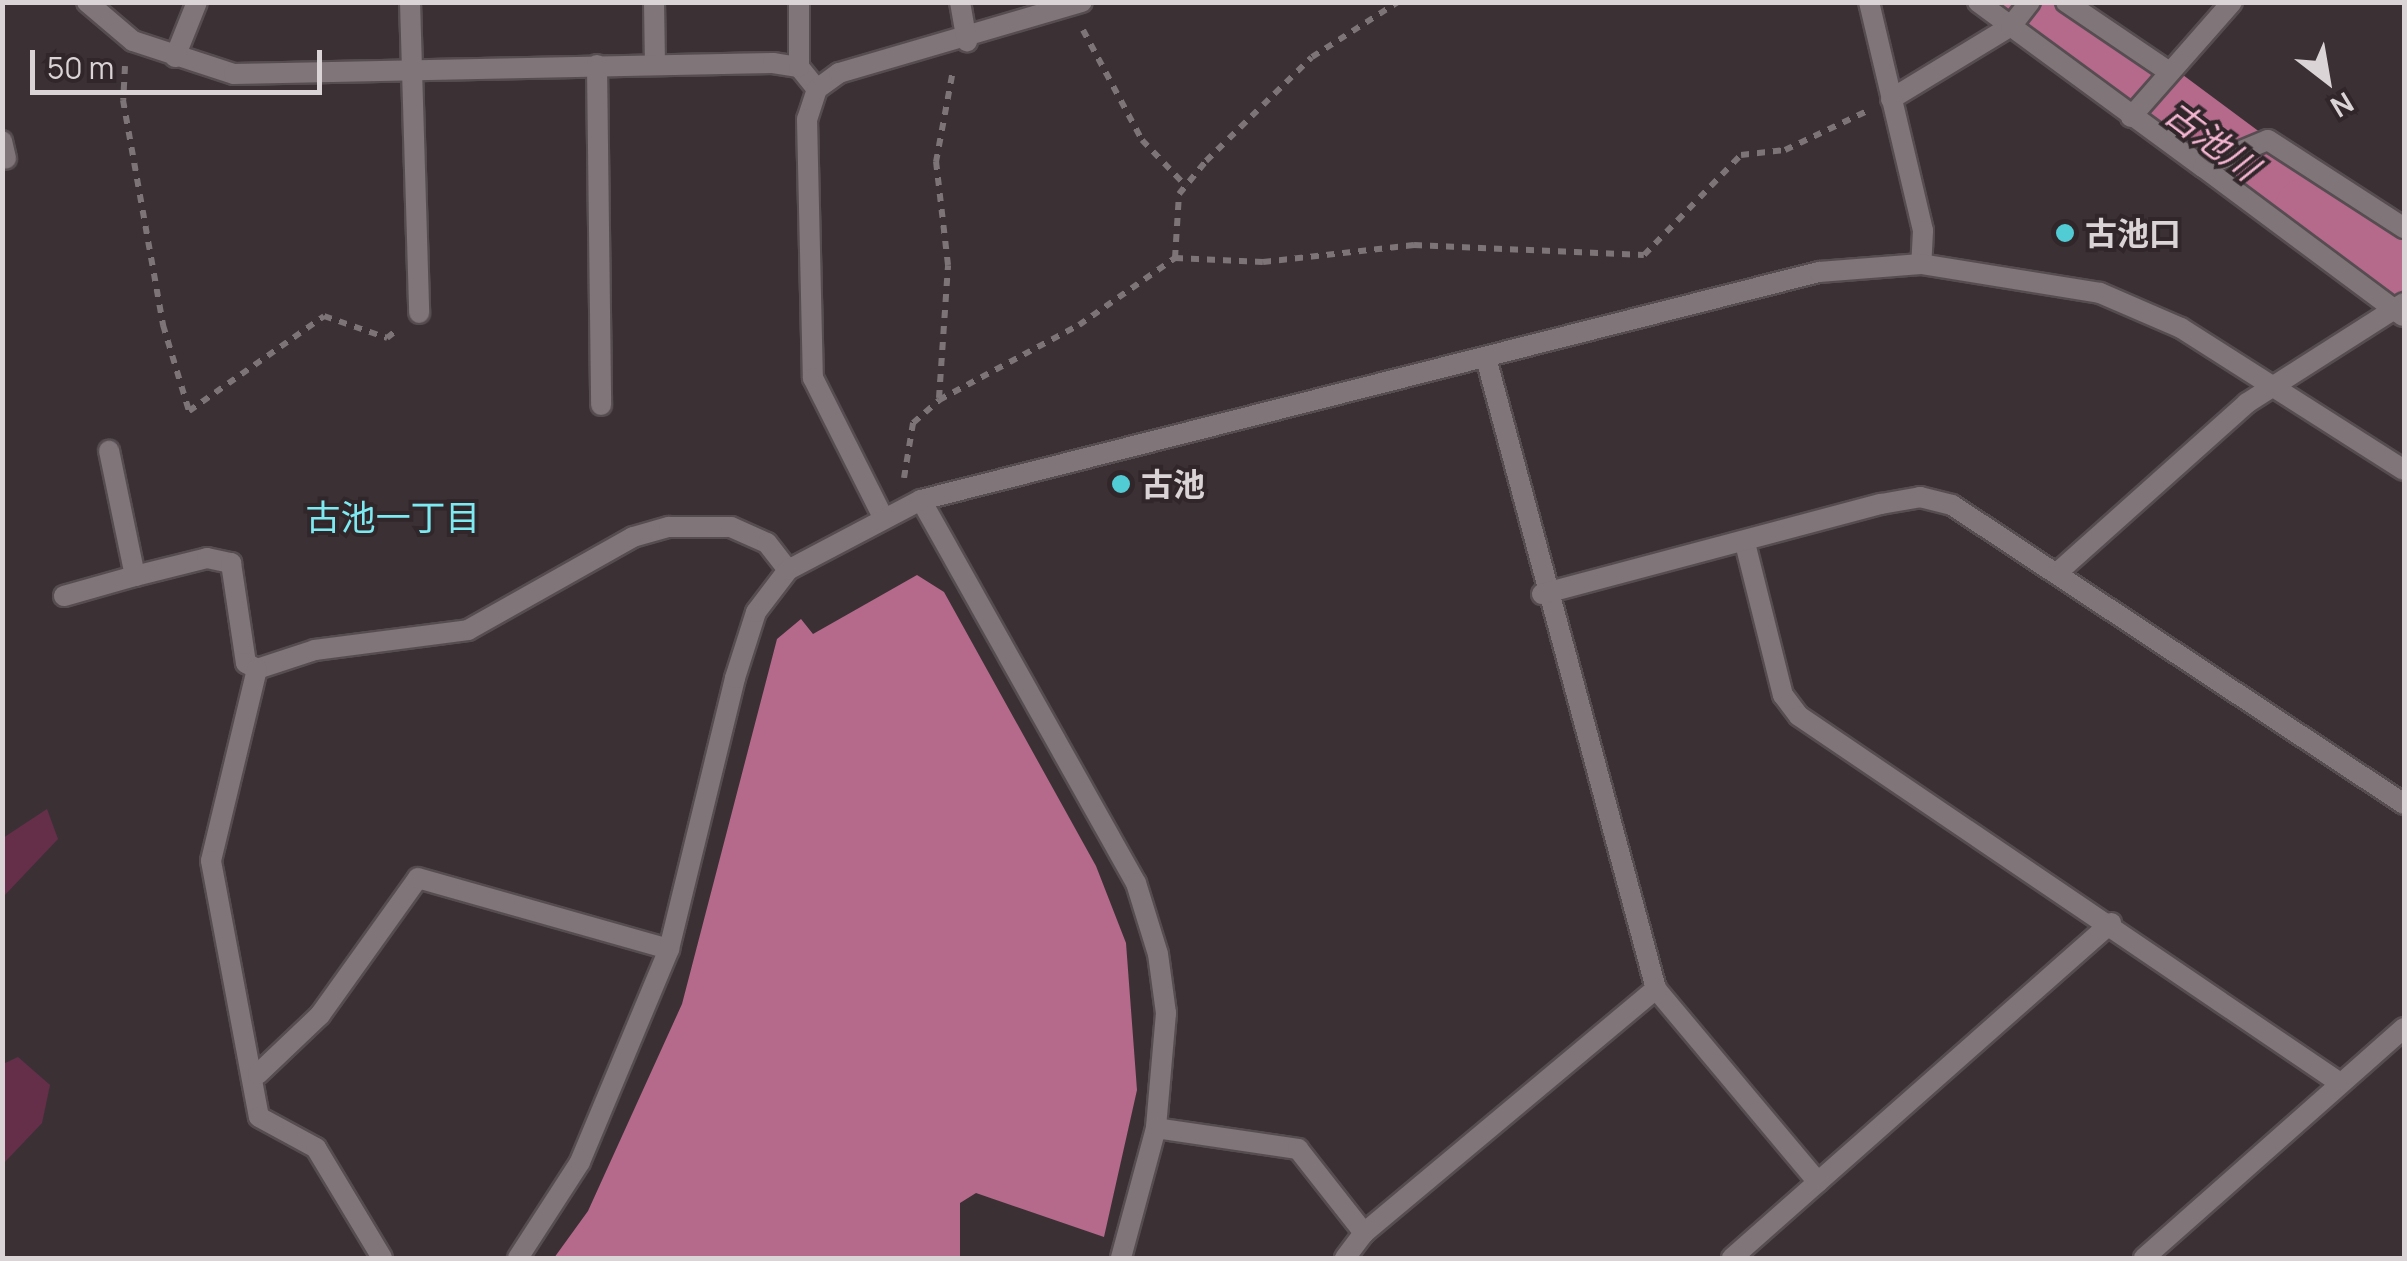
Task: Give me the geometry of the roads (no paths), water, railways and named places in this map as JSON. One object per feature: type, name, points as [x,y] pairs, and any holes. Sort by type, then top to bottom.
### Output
[{"type":"street","points":[[87,2],[133,41],[175,58],[234,74],[412,65],[798,68]]},
{"type":"street","points":[[175,58],[197,2]]},
{"type":"street","points":[[410,2],[419,313]]},
{"type":"street","points":[[654,2],[655,64]]},
{"type":"street","points":[[799,2],[798,68],[817,89]]},
{"type":"street","points":[[960,2],[967,40]]},
{"type":"street","points":[[1869,2],[1923,232],[1922,264]]},
{"type":"street","points":[[1978,2],[2020,15],[2135,111],[2401,310],[2273,382],[2057,573]]},
{"type":"street","points":[[2066,2],[2166,73]]},
{"type":"street","points":[[2135,111],[2232,2]]},
{"type":"street","points":[[883,517],[813,378],[807,119],[817,89],[839,74],[967,40],[1076,4]]},
{"type":"street","points":[[1890,99],[2020,15]]},
{"type":"street","points":[[598,65],[601,405]]},
{"type":"street","points":[[2208,164],[2244,144],[2268,140],[2404,228]]},
{"type":"street","points":[[518,1258],[580,1162],[669,949],[735,678],[756,612],[788,570],[921,500],[1819,272],[1922,264],[2100,293],[2273,382],[2404,470]]},
{"type":"street","points":[[1486,358],[1542,594],[1656,989],[1818,1182]]},
{"type":"street","points":[[109,451],[135,576]]},
{"type":"street","points":[[1542,594],[1920,497],[1952,505],[2404,804]]},
{"type":"street","points":[[921,500],[1136,883],[1166,1014],[1156,1128],[1121,1258]]},
{"type":"street","points":[[64,596],[207,558],[231,563],[246,664],[257,669],[315,650],[468,630],[632,536],[669,527],[730,527],[767,543],[788,570]]},
{"type":"street","points":[[1745,543],[1782,695],[1799,716],[2112,923],[2340,1083]]},
{"type":"street","points":[[257,669],[211,861],[258,1074],[259,1116],[316,1148],[382,1258]]},
{"type":"street","points":[[258,1074],[341,989],[418,878],[669,949]]},
{"type":"street","points":[[1732,1258],[2112,923]]},
{"type":"street","points":[[1345,1258],[1364,1233],[1656,989]]},
{"type":"street","points":[[2144,1258],[2404,1028]]},
{"type":"street","points":[[1156,1128],[1298,1149],[1364,1233]]},
{"type":"waterway","name":"古池川","points":[[2026,2],[2309,212],[2404,266]]},
{"type":"place","name":"古池口","points":[[2065,233]]},
{"type":"place","name":"古池","points":[[1121,484]]},
{"type":"district","name":"古池一丁目","points":[[393,517]]}]
